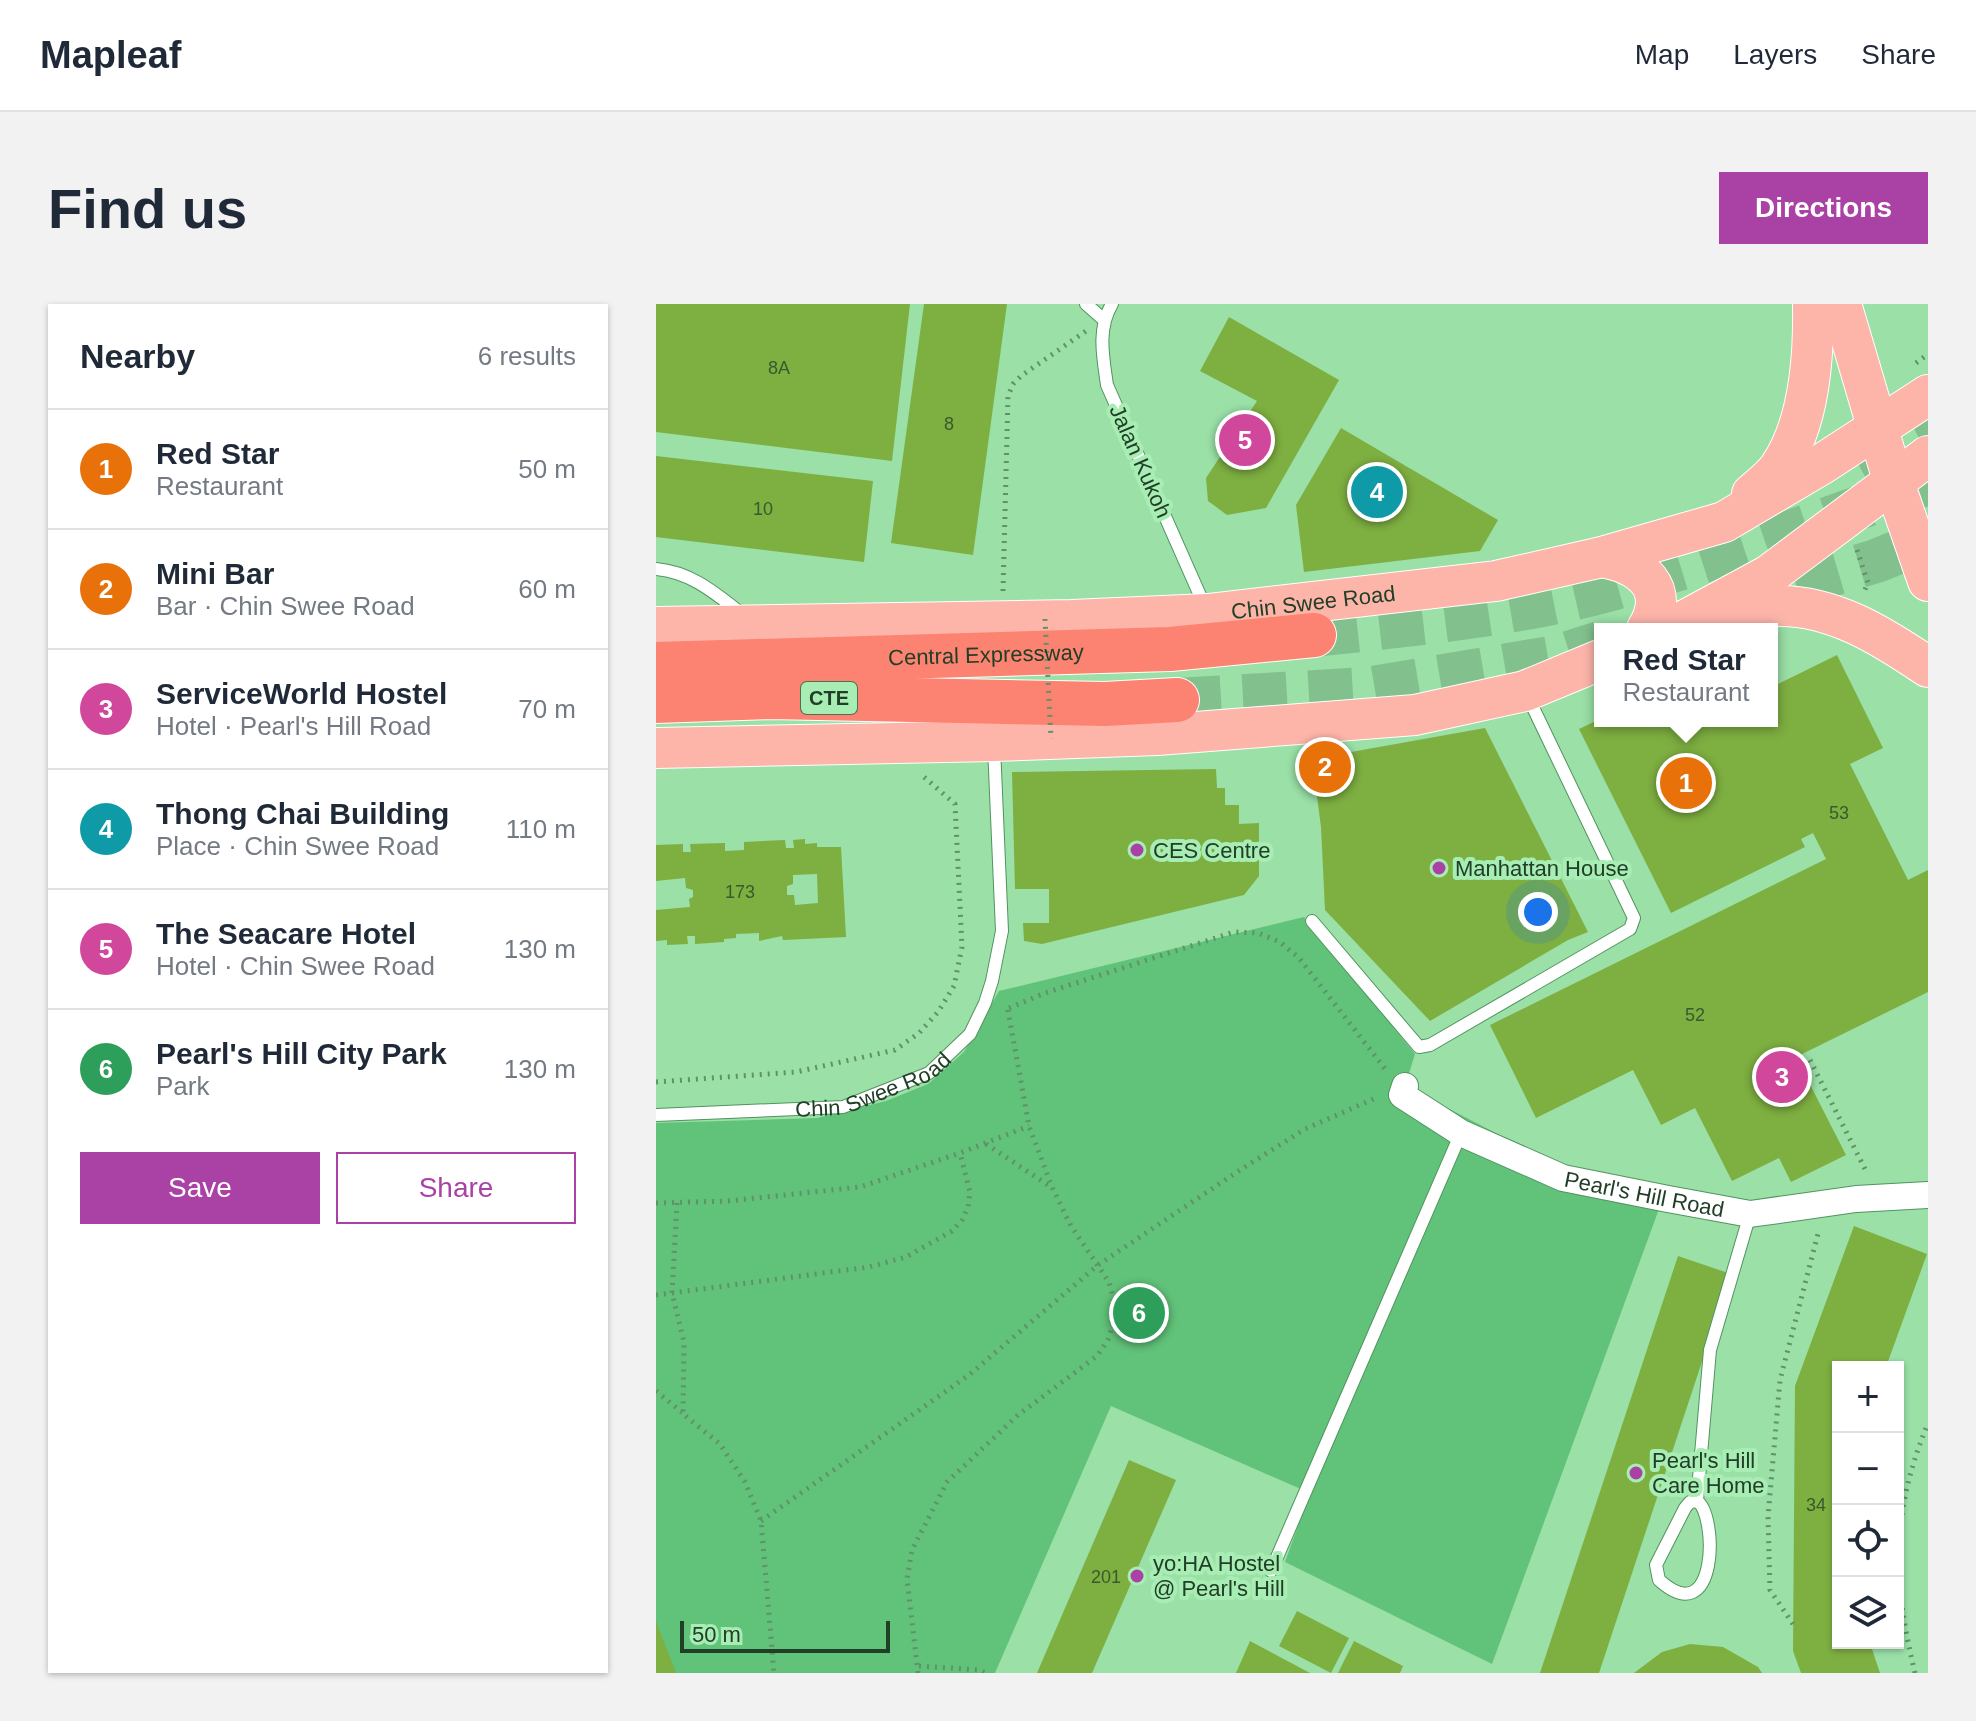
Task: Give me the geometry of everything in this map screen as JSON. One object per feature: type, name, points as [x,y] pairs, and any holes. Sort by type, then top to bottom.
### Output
[{"type":"highway","name":"Central Expressway","points":[[656,664],[1170,649],[1314,635]]},
{"type":"highway","name":"Central Expressway","points":[[656,701],[771,697],[1105,704],[1177,700]]},
{"type":"main road","points":[[1724,522],[1778,470],[1791,447],[1800,422],[1809,375],[1813,304]]},
{"type":"main road","points":[[1841,304],[1893,480],[1928,581]]},
{"type":"main road","name":"Chin Swee Road","points":[[656,627],[1208,614],[1496,581],[1602,557],[1724,522],[1928,395]]},
{"type":"main road","points":[[1682,623],[1769,575],[1928,456]]},
{"type":"main road","points":[[1602,557],[1622,560],[1638,568],[1651,581],[1656,599],[1650,623]]},
{"type":"main road","points":[[1682,623],[1775,605],[1819,611],[1864,627],[1928,667]]},
{"type":"main road","points":[[656,748],[1051,739],[1282,727],[1415,715],[1525,691],[1594,662]]},
{"type":"street","name":"Pearl's Hill Road","points":[[1405,1086],[1402,1095],[1461,1133],[1563,1178],[1750,1214],[1856,1199],[1923,1197]]},
{"type":"lane","points":[[1086,304],[1103,319],[1112,304]]},
{"type":"lane","name":"Jalan Kukoh","points":[[1103,319],[1102,353],[1107,385],[1208,614]]},
{"type":"lane","points":[[656,569],[679,572],[696,580],[757,626]]},
{"type":"lane","points":[[1312,921],[1419,1047],[1430,1045],[1630,929],[1634,918],[1525,691]]},
{"type":"lane","name":"Chin Swee Road","points":[[656,1115],[843,1107],[929,1073],[970,1034],[992,981],[1002,931],[994,741]]},
{"type":"lane","points":[[1271,1571],[1461,1133]]},
{"type":"lane","points":[[1697,1501],[1690,1502],[1685,1508],[1656,1565],[1659,1580],[1673,1591],[1697,1591],[1709,1568],[1706,1512],[1697,1501],[1710,1350],[1750,1214]]},
{"type":"path","points":[[1003,593],[1008,396],[1021,376],[1103,319]]},
{"type":"path","points":[[1045,619],[1051,739]]},
{"type":"path","points":[[656,1082],[796,1072],[860,1059],[895,1050],[919,1033],[938,1012],[954,986],[962,947],[955,804],[920,773]]},
{"type":"path","points":[[761,1521],[969,1375],[1098,1265],[1305,1129],[1405,1086],[1386,1070],[1299,958],[1280,942],[1258,933],[1234,932],[1045,993],[1009,1008]]},
{"type":"path","points":[[985,1673],[980,1670],[918,1670],[907,1579],[912,1550],[947,1482],[1018,1415],[1097,1356],[1108,1340],[1114,1321],[1114,1301],[1109,1282],[1071,1226],[1052,1187],[1029,1126],[1009,1008],[992,981]]},
{"type":"path","points":[[1810,1060],[1866,1173],[1880,1174]]},
{"type":"path","points":[[656,1203],[728,1201],[860,1187],[1029,1126]]},
{"type":"path","points":[[985,1143],[1052,1187]]},
{"type":"path","points":[[656,1295],[869,1267],[906,1257],[952,1231],[962,1220],[970,1192],[960,1153]]},
{"type":"path","points":[[677,1203],[672,1293],[684,1342],[683,1414]]},
{"type":"path","points":[[1793,1624],[1770,1590],[1768,1517],[1780,1380],[1822,1219]]},
{"type":"path","points":[[656,1391],[720,1444],[745,1482],[761,1521],[774,1673]]},
{"type":"path","points":[[1915,1673],[1904,1630],[1898,1585],[1900,1522],[1911,1465],[1928,1423]]},
{"type":"green space","points":[[1304,917],[1415,1054],[1405,1086],[1559,1166],[1666,1190],[1492,1664],[1285,1562],[1310,1493],[1111,1406],[995,1673],[656,1673],[656,1123],[817,1118],[886,1101],[928,1084],[964,1052],[999,991]]},
{"type":"building","points":[[656,304],[910,304],[892,461],[656,432]]},
{"type":"building","points":[[924,304],[1007,304],[973,555],[891,543]]},
{"type":"building","points":[[1229,317],[1339,380],[1266,508],[1227,515],[1208,501],[1206,478],[1257,401],[1200,371]]},
{"type":"building","points":[[1341,428],[1498,520],[1480,551],[1304,572],[1296,505]]},
{"type":"building","points":[[656,456],[873,481],[864,562],[656,537]]},
{"type":"building","points":[[1837,655],[1883,748],[1850,764],[1908,880],[1928,870],[1928,992],[1796,1057],[1846,1155],[1791,1182],[1779,1158],[1732,1181],[1695,1108],[1661,1125],[1633,1070],[1536,1118],[1490,1025],[1826,859],[1813,833],[1801,839],[1805,847],[1671,913],[1579,729],[1594,722],[1594,727],[1778,727],[1778,684]]},
{"type":"building","name":"Manhattan House","points":[[1485,728],[1588,932],[1568,940],[1430,1021],[1325,910],[1321,827],[1312,759]]},
{"type":"building","name":"CES Centre","points":[[1216,769],[1217,788],[1225,788],[1225,805],[1239,805],[1239,824],[1259,823],[1259,876],[1244,895],[1042,944],[1024,941],[1023,923],[1049,923],[1049,889],[1015,889],[1012,772]]},
{"type":"building","points":[[805,839],[805,844],[817,843],[817,847],[841,847],[846,937],[783,940],[782,936],[759,941],[759,933],[736,934],[736,938],[724,939],[724,942],[695,944],[695,936],[687,936],[688,944],[667,945],[667,940],[656,941],[656,910],[690,907],[693,890],[686,888],[685,878],[656,881],[656,845],[683,844],[683,852],[691,852],[690,844],[725,843],[725,851],[744,850],[744,842],[785,840],[786,848],[794,848],[793,840]],"holes":[[[817,874],[818,903],[795,905],[794,895],[787,895],[787,886],[793,884],[793,875]]]},
{"type":"building","points":[[1854,1226],[1927,1254],[1888,1361],[1832,1361],[1832,1649],[1872,1649],[1880,1673],[1801,1673],[1793,1651],[1795,1386]]},
{"type":"building","name":"Pearl's Hill Care Home","points":[[1678,1256],[1731,1274],[1599,1673],[1540,1673]]},
{"type":"building","points":[[1129,1460],[1176,1480],[1092,1673],[1037,1673]]},
{"type":"building","points":[[1297,1611],[1349,1638],[1331,1673],[1279,1646]]},
{"type":"building","points":[[656,1621],[676,1673],[656,1673]]},
{"type":"building","points":[[1250,1641],[1310,1673],[1236,1673]]},
{"type":"building","points":[[1354,1641],[1403,1666],[1400,1673],[1338,1673]]},
{"type":"building","points":[[1690,1644],[1723,1647],[1758,1667],[1762,1673],[1634,1673],[1662,1652]]},
{"type":"tunnel","points":[[1856,460],[1928,421]]},
{"type":"tunnel","points":[[1314,635],[1465,618],[1615,588],[1812,525],[1928,483]]},
{"type":"tunnel","points":[[1733,604],[1876,561],[1928,540]]},
{"type":"tunnel","points":[[1177,700],[1367,689],[1556,657],[1594,645]]},
{"type":"place","name":"The Seacare Hotel","points":[[1245,440]]},
{"type":"place","name":"Thong Chai Building","points":[[1377,492]]},
{"type":"place","name":"Mini Bar","points":[[1325,767]]},
{"type":"place","name":"Red Star","points":[[1686,783]]},
{"type":"place","name":"CES Centre","points":[[1137,850]]},
{"type":"place","name":"Manhattan House","points":[[1439,868]]},
{"type":"place","name":"ServiceWorld Hostel","points":[[1782,1077]]},
{"type":"place","name":"Pearl's Hill City Park","points":[[1139,1313]]},
{"type":"place","name":"Pearl's Hill Care Home","points":[[1636,1473]]},
{"type":"place","name":"yo:HA Hostel @ Pearl's Hill","points":[[1137,1576]]}]
